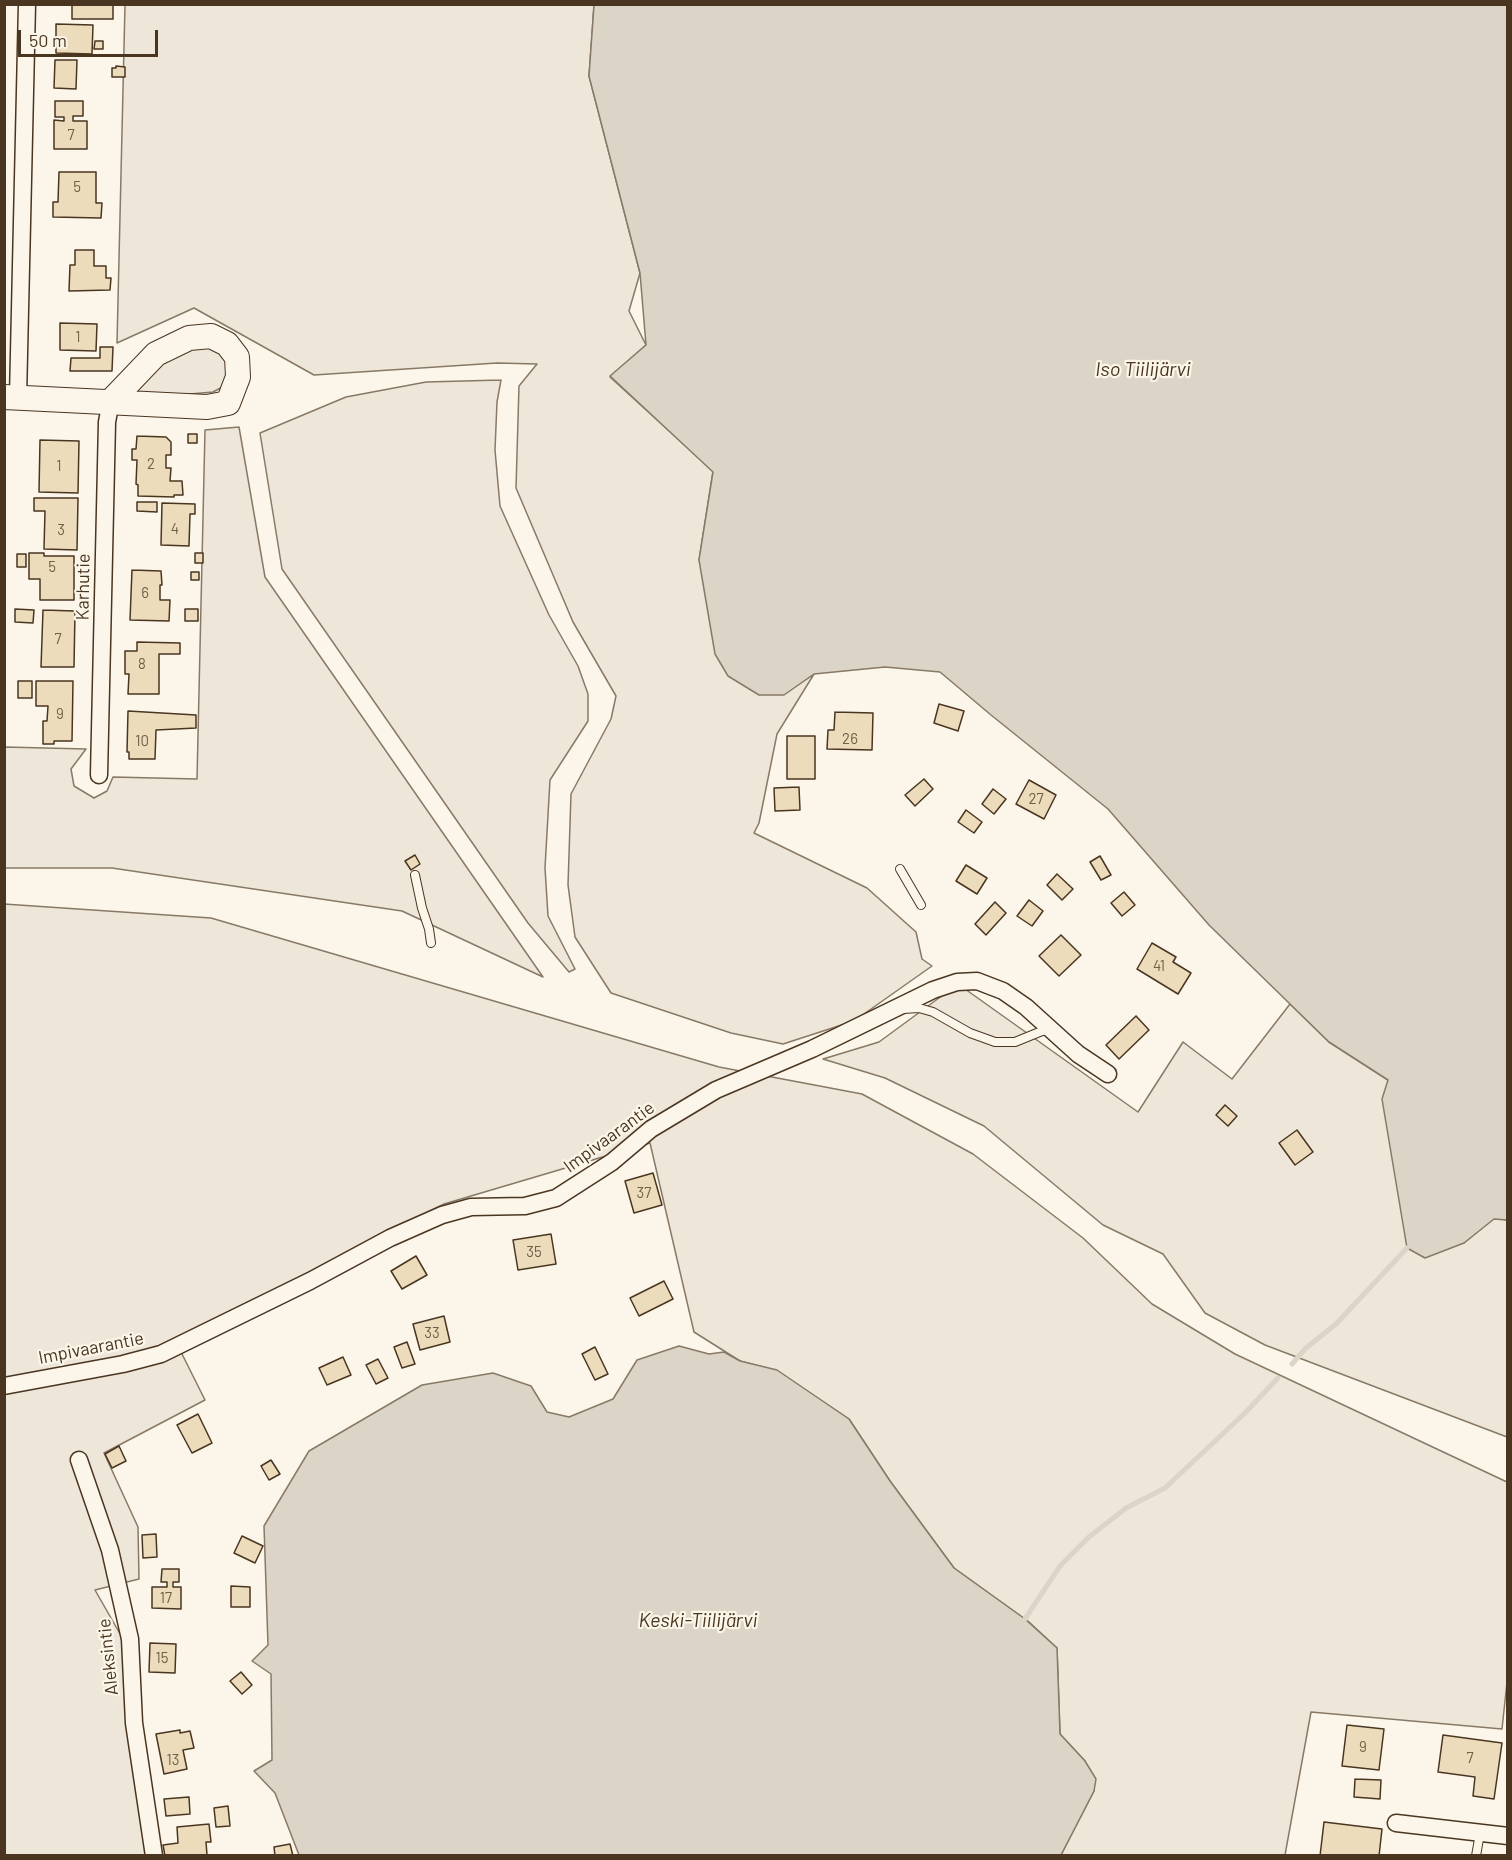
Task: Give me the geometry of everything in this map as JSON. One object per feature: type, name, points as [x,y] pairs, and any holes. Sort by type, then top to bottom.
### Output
[{"type":"street","points":[[27,4],[11,397],[207,407],[228,403],[238,377],[237,357],[227,344],[211,336],[189,338],[156,354],[111,401]]},
{"type":"street","name":"Karhutie","points":[[99,775],[107,445],[111,401]]},
{"type":"street","name":"Impivaarantie","points":[[4,1386],[123,1364],[161,1354],[310,1281],[390,1238],[442,1215],[471,1207],[525,1206],[556,1198],[612,1162],[651,1129],[716,1089],[812,1049],[933,990],[957,982],[977,981],[1003,991],[1026,1007],[1078,1054],[1107,1074]]},
{"type":"street","name":"Aleksintie","points":[[79,1460],[110,1550],[130,1639],[134,1723],[154,1856]]},
{"type":"street","points":[[1396,1823],[1508,1836]]},
{"type":"lane","points":[[900,869],[921,905]]},
{"type":"lane","points":[[416,875],[431,943]]},
{"type":"lane","points":[[895,1009],[919,1008],[933,1012],[970,1033],[995,1042],[1015,1042],[1049,1030]]},
{"type":"lane","points":[[1476,1856],[1480,1833]]},
{"type":"shaded area","points":[[125,5],[594,5],[589,76],[640,273],[629,311],[646,345],[610,377],[713,471],[699,560],[784,694],[814,674],[777,734],[759,823],[754,833],[867,888],[916,932],[922,959],[932,966],[854,1021],[783,1044],[731,1033],[611,993],[575,937],[568,885],[571,794],[611,719],[616,696],[573,622],[516,488],[519,386],[537,364],[497,363],[314,375],[194,308],[117,343]]},
{"type":"shaded area","points":[[201,344],[222,352],[229,359],[228,384],[213,392],[178,395],[129,394],[148,370]]},
{"type":"shaded area","points":[[501,380],[497,402],[495,450],[500,506],[549,615],[578,666],[588,694],[588,721],[550,780],[545,868],[548,916],[575,969],[569,972],[528,923],[282,569],[260,433],[346,397],[426,382]]},
{"type":"shaded area","points":[[239,427],[265,577],[543,977],[402,911],[112,868],[5,868],[5,747],[86,749],[71,769],[74,786],[94,798],[107,791],[113,777],[197,779],[205,430]]},
{"type":"shaded area","points":[[4,904],[211,918],[719,1067],[862,1094],[973,1154],[1083,1238],[1152,1304],[1235,1354],[1507,1482],[1508,1673],[1502,1729],[1311,1712],[1285,1855],[1061,1855],[1094,1791],[1085,1761],[1060,1734],[1057,1648],[1029,1622],[954,1568],[890,1481],[849,1419],[777,1371],[740,1361],[694,1332],[650,1143],[444,1204],[175,1340],[205,1400],[104,1453],[138,1527],[139,1579],[95,1590],[123,1639],[147,1855],[5,1855]]},
{"type":"shaded area","points":[[958,984],[1138,1112],[1183,1042],[1232,1079],[1290,1004],[1329,1042],[1388,1080],[1464,1243],[1494,1218],[1507,1220],[1507,1437],[1265,1345],[1205,1313],[1163,1254],[1103,1225],[984,1126],[885,1078],[823,1059],[879,1042]]},
{"type":"water","name":"Iso Tiilijärvi","points":[[594,5],[1507,5],[1507,1220],[1494,1219],[1464,1243],[1425,1258],[1407,1248],[1382,1099],[1388,1080],[1329,1042],[1209,925],[1108,809],[940,672],[885,667],[814,674],[784,695],[759,695],[728,676],[715,654],[699,560],[713,472],[610,376],[646,345],[640,273],[589,76]]},
{"type":"water","name":"Keski-Tiilijärvi","points":[[679,1346],[709,1354],[724,1352],[740,1361],[777,1370],[849,1419],[890,1481],[954,1568],[1025,1619],[1057,1648],[1060,1734],[1085,1761],[1096,1779],[1094,1791],[1061,1855],[299,1855],[275,1793],[254,1771],[272,1760],[271,1674],[252,1661],[268,1645],[264,1526],[309,1451],[422,1385],[493,1373],[531,1386],[547,1412],[569,1417],[613,1399],[637,1360]]},
{"type":"building","points":[[72,4],[113,4],[113,19],[72,19]]},
{"type":"building","points":[[56,24],[93,25],[92,54],[56,53]]},
{"type":"building","points":[[95,41],[103,41],[103,49],[94,49]]},
{"type":"building","points":[[55,60],[77,60],[76,89],[54,88]]},
{"type":"building","points":[[125,67],[125,77],[112,77],[112,68]]},
{"type":"building","points":[[55,101],[83,101],[83,116],[73,116],[73,121],[87,121],[87,149],[54,149],[54,120],[64,121],[64,117],[55,117]]},
{"type":"building","points":[[59,172],[96,172],[96,203],[102,203],[101,218],[53,217],[53,202],[58,202]]},
{"type":"building","points":[[75,250],[94,250],[94,266],[106,266],[106,278],[111,278],[110,290],[69,291],[70,265],[75,265]]},
{"type":"building","points":[[60,323],[97,324],[96,351],[60,350]]},
{"type":"building","points":[[100,347],[113,347],[112,371],[70,371],[71,358],[100,358]]},
{"type":"building","points":[[188,434],[197,434],[197,443],[188,443]]},
{"type":"building","points":[[137,436],[166,437],[171,442],[171,455],[166,455],[166,468],[171,468],[170,481],[182,481],[183,495],[138,496],[137,460],[132,460],[132,449],[136,449]]},
{"type":"building","points":[[40,440],[79,441],[78,493],[39,492]]},
{"type":"building","points":[[34,498],[78,498],[77,550],[44,549],[45,511],[34,511]]},
{"type":"building","points":[[137,502],[157,502],[157,512],[137,511]]},
{"type":"building","points":[[162,503],[195,504],[195,514],[190,514],[189,546],[161,545]]},
{"type":"building","points":[[29,553],[44,553],[44,556],[74,556],[74,600],[40,600],[40,579],[29,579]]},
{"type":"building","points":[[195,553],[203,553],[203,563],[195,563]]},
{"type":"building","points":[[17,554],[26,554],[26,567],[17,567]]},
{"type":"building","points":[[132,570],[161,571],[160,600],[170,600],[169,621],[130,620]]},
{"type":"building","points":[[191,572],[199,572],[199,580],[191,580]]},
{"type":"building","points":[[15,609],[34,610],[33,623],[15,622]]},
{"type":"building","points":[[185,609],[198,609],[198,621],[185,621]]},
{"type":"building","points":[[43,610],[75,611],[74,667],[41,667]]},
{"type":"building","points":[[137,642],[180,643],[180,654],[159,654],[159,694],[128,694],[129,674],[125,674],[125,651],[137,651]]},
{"type":"building","points":[[18,681],[32,681],[32,698],[18,698]]},
{"type":"building","points":[[36,681],[73,681],[72,741],[54,741],[54,744],[43,744],[43,721],[47,721],[48,706],[36,706]]},
{"type":"building","points":[[939,704],[964,711],[958,731],[934,723]]},
{"type":"building","points":[[128,711],[196,715],[196,728],[156,730],[155,759],[129,759],[129,752],[127,752]]},
{"type":"building","points":[[835,712],[873,713],[872,750],[827,749],[828,730],[834,730]]},
{"type":"building","points":[[787,736],[815,736],[815,779],[787,779]]},
{"type":"building","points":[[924,779],[933,789],[915,806],[905,795]]},
{"type":"building","points":[[1029,780],[1056,795],[1044,819],[1016,804]]},
{"type":"building","points":[[799,787],[800,810],[775,811],[774,788]]},
{"type":"building","points":[[993,789],[1006,799],[994,814],[982,804]]},
{"type":"building","points":[[966,810],[982,822],[974,833],[958,822]]},
{"type":"building","points":[[415,855],[420,864],[411,870],[405,861]]},
{"type":"building","points":[[1100,856],[1111,875],[1101,880],[1090,862]]},
{"type":"building","points":[[966,865],[987,878],[977,894],[956,881]]},
{"type":"building","points":[[1057,874],[1073,889],[1062,900],[1047,885]]},
{"type":"building","points":[[1124,892],[1135,905],[1122,916],[1111,903]]},
{"type":"building","points":[[1029,900],[1043,911],[1032,926],[1017,916]]},
{"type":"building","points":[[995,902],[1006,913],[986,935],[975,924]]},
{"type":"building","points":[[1061,935],[1081,955],[1059,976],[1039,956]]},
{"type":"building","points":[[1152,943],[1176,957],[1173,962],[1191,973],[1178,994],[1137,969]]},
{"type":"building","points":[[1136,1016],[1149,1030],[1119,1059],[1106,1045]]},
{"type":"building","points":[[1225,1105],[1237,1116],[1228,1126],[1216,1115]]},
{"type":"building","points":[[1297,1130],[1313,1152],[1295,1165],[1279,1143]]},
{"type":"building","points":[[653,1173],[662,1205],[634,1213],[625,1181]]},
{"type":"building","points":[[551,1234],[556,1264],[518,1270],[513,1240]]},
{"type":"building","points":[[416,1256],[427,1275],[402,1289],[391,1271]]},
{"type":"building","points":[[664,1281],[673,1299],[639,1316],[630,1298]]},
{"type":"building","points":[[444,1316],[450,1342],[420,1350],[413,1324]]},
{"type":"building","points":[[407,1342],[415,1364],[402,1368],[394,1347]]},
{"type":"building","points":[[595,1347],[608,1374],[595,1380],[582,1354]]},
{"type":"building","points":[[343,1357],[351,1375],[327,1385],[319,1368]]},
{"type":"building","points":[[378,1359],[388,1378],[376,1384],[366,1365]]},
{"type":"building","points":[[198,1414],[212,1443],[192,1453],[177,1425]]},
{"type":"building","points":[[119,1446],[126,1461],[112,1468],[105,1454]]},
{"type":"building","points":[[271,1460],[280,1474],[269,1480],[261,1466]]},
{"type":"building","points":[[156,1534],[157,1557],[143,1558],[142,1535]]},
{"type":"building","points":[[242,1536],[263,1546],[255,1563],[234,1553]]},
{"type":"building","points":[[162,1569],[179,1569],[179,1582],[173,1582],[173,1587],[181,1587],[181,1609],[152,1608],[152,1587],[167,1587],[167,1582],[161,1582]]},
{"type":"building","points":[[231,1586],[250,1587],[250,1607],[231,1607]]},
{"type":"building","points":[[150,1643],[176,1644],[175,1673],[149,1672]]},
{"type":"building","points":[[241,1672],[252,1685],[242,1694],[230,1681]]},
{"type":"building","points":[[1347,1725],[1384,1729],[1379,1770],[1342,1766]]},
{"type":"building","points":[[180,1730],[180,1733],[190,1731],[194,1748],[183,1750],[187,1769],[164,1774],[156,1734]]},
{"type":"building","points":[[1443,1735],[1502,1743],[1494,1799],[1473,1796],[1475,1777],[1438,1772]]},
{"type":"building","points":[[1355,1779],[1381,1780],[1380,1799],[1354,1797]]},
{"type":"building","points":[[189,1797],[190,1814],[166,1816],[164,1799]]},
{"type":"building","points":[[228,1806],[230,1826],[216,1827],[214,1808]]},
{"type":"building","points":[[1324,1822],[1382,1829],[1379,1856],[1320,1856]]},
{"type":"building","points":[[209,1824],[211,1842],[206,1842],[207,1855],[165,1856],[163,1845],[178,1843],[177,1827]]},
{"type":"building","points":[[290,1844],[293,1856],[275,1856],[274,1847]]},
{"type":"waterway","points":[[1292,1364],[1306,1348],[1336,1324],[1407,1248]]},
{"type":"waterway","points":[[1025,1619],[1060,1566],[1089,1537],[1126,1508],[1165,1488],[1245,1413],[1278,1378]]}]
